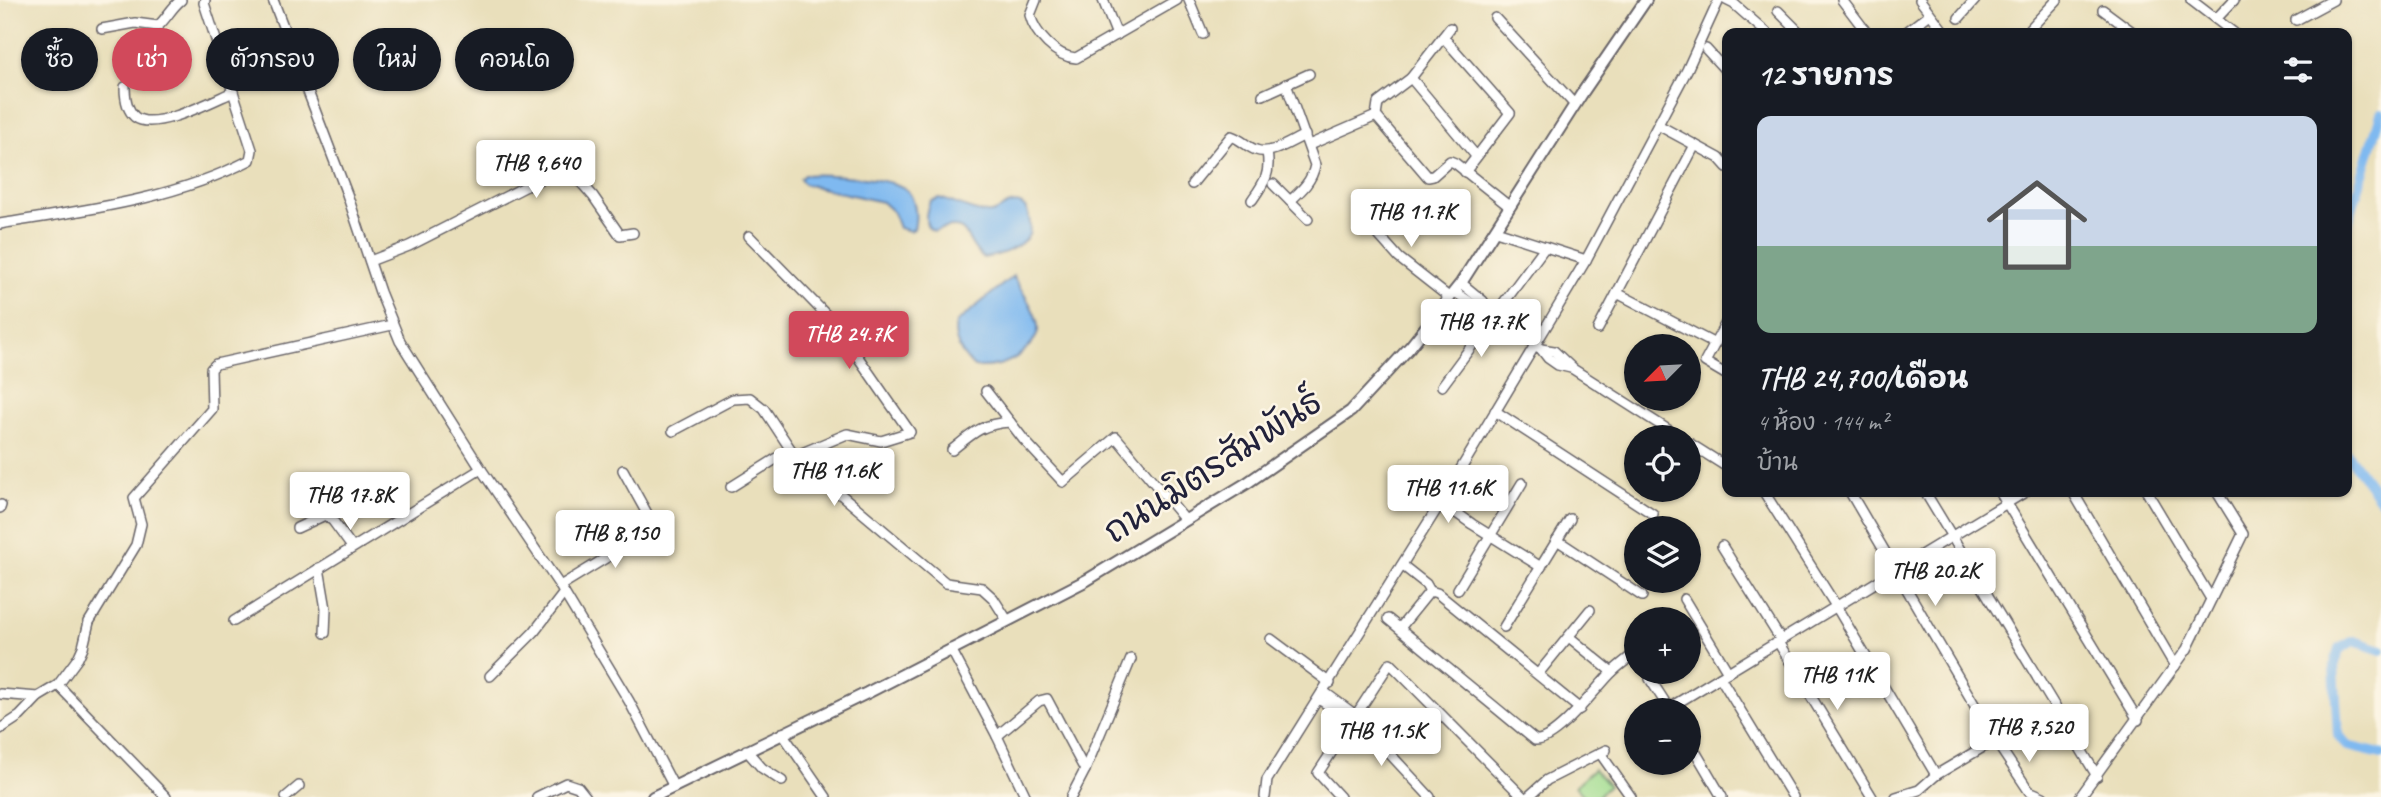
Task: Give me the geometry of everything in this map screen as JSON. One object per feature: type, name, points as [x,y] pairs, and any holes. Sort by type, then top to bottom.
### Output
[{"type":"street","points":[[102,29],[135,23],[158,26],[171,8],[181,0]]},
{"type":"street","points":[[273,0],[400,341],[481,469],[562,589],[629,701],[669,792]]},
{"type":"street","points":[[1036,0],[1030,15],[1036,29],[1047,42],[1069,58],[1085,54],[1177,0]]},
{"type":"street","points":[[1103,0],[1117,35]]},
{"type":"street","points":[[1189,0],[1203,34]]},
{"type":"street","name":"ถนนมิตรสัมพันธ์","points":[[653,797],[669,792],[746,750],[867,693],[1087,580],[1247,483],[1350,411],[1402,357],[1456,291],[1574,105],[1646,0]]},
{"type":"street","points":[[1265,797],[1267,780],[1330,683],[1495,411],[1539,347],[1658,125],[1719,0]]},
{"type":"street","points":[[1726,0],[1761,28]]},
{"type":"street","points":[[1842,0],[1863,28]]},
{"type":"street","points":[[1920,0],[1941,28]]},
{"type":"street","points":[[1959,18],[1975,0]]},
{"type":"street","points":[[2032,28],[2057,0]]},
{"type":"street","points":[[2191,0],[2228,28]]},
{"type":"street","points":[[2216,19],[2234,0]]},
{"type":"street","points":[[0,224],[114,205],[196,183],[250,160],[252,150],[202,1]]},
{"type":"street","points":[[2296,20],[2327,1]]},
{"type":"street","points":[[2103,10],[2127,28]]},
{"type":"street","points":[[1778,11],[1795,28]]},
{"type":"street","points":[[1912,28],[1930,14]]},
{"type":"street","points":[[1495,18],[1574,105]]},
{"type":"street","points":[[1450,28],[1410,78],[1378,103],[1376,116],[1428,177],[1450,162],[1455,163],[1510,207]]},
{"type":"street","points":[[1443,37],[1510,113],[1465,172]]},
{"type":"street","points":[[1706,49],[1722,67]]},
{"type":"street","points":[[1263,94],[1309,74]]},
{"type":"street","points":[[1410,78],[1476,156]]},
{"type":"street","points":[[1286,84],[1315,164],[1313,175],[1290,201]]},
{"type":"street","points":[[125,91],[133,115],[140,119],[162,121],[233,92]]},
{"type":"street","points":[[1309,145],[1376,116]]},
{"type":"street","points":[[1658,125],[1722,161]]},
{"type":"street","points":[[1192,184],[1231,136],[1242,140],[1254,150],[1267,152],[1305,135]]},
{"type":"street","points":[[1598,329],[1695,145]]},
{"type":"street","points":[[1252,200],[1267,179],[1267,152]]},
{"type":"street","points":[[370,261],[409,246],[558,170],[571,171],[593,196],[620,235],[633,233]]},
{"type":"street","points":[[1273,184],[1308,219]]},
{"type":"street","points":[[1359,214],[1399,258],[1456,291],[1483,301],[1492,313],[1539,347],[1558,365],[1573,369],[1661,425]]},
{"type":"street","points":[[1496,231],[1586,260]]},
{"type":"street","points":[[731,487],[793,453],[847,433],[881,441],[910,432],[835,324],[749,236]]},
{"type":"street","points":[[1442,386],[1492,313],[1545,247]]},
{"type":"street","points":[[1617,293],[1715,344]]},
{"type":"street","points":[[0,729],[20,716],[38,697],[58,685],[83,648],[89,622],[136,545],[141,524],[134,498],[212,409],[211,369],[216,364],[392,324]]},
{"type":"street","points":[[1722,331],[1705,362],[1722,371]]},
{"type":"street","points":[[986,391],[1063,482],[1116,437],[1185,520]]},
{"type":"street","points":[[673,431],[733,399],[750,398],[764,409],[793,453],[946,583],[982,588],[993,598],[1007,620]]},
{"type":"street","points":[[1495,411],[1653,514]]},
{"type":"street","points":[[952,450],[980,428],[989,424],[1010,422]]},
{"type":"street","points":[[1701,451],[1722,464]]},
{"type":"street","points":[[234,621],[481,469]]},
{"type":"street","points":[[490,676],[534,632],[562,589],[655,528],[623,470]]},
{"type":"street","points":[[1458,589],[1522,483]]},
{"type":"street","points":[[1767,497],[1836,606],[1936,775]]},
{"type":"street","points":[[1853,497],[1995,740],[2029,791],[2043,797]]},
{"type":"street","points":[[1928,497],[2097,776]]},
{"type":"street","points":[[2003,497],[2138,720]]},
{"type":"street","points":[[1687,698],[2016,497]]},
{"type":"street","points":[[2076,497],[2175,666]]},
{"type":"street","points":[[2150,497],[2211,599]]},
{"type":"street","points":[[2080,797],[2187,649],[2243,534],[2220,497]]},
{"type":"street","points":[[1439,504],[1461,521],[1472,524],[1541,567]]},
{"type":"street","points":[[297,528],[325,515],[333,521],[352,547]]},
{"type":"street","points":[[1504,628],[1570,519]]},
{"type":"street","points":[[1558,540],[1642,596]]},
{"type":"street","points":[[1723,546],[1871,797]]},
{"type":"street","points":[[1401,567],[1426,584],[1430,591],[1437,593],[1580,709]]},
{"type":"street","points":[[319,568],[326,609],[325,634]]},
{"type":"street","points":[[1400,628],[1430,591]]},
{"type":"street","points":[[1684,599],[1793,797]]},
{"type":"street","points":[[1538,674],[1590,610]]},
{"type":"street","points":[[1388,619],[1535,740],[1541,741],[1547,737],[1580,709],[1624,662]]},
{"type":"street","points":[[1569,637],[1612,672]]},
{"type":"street","points":[[1271,639],[1330,683]]},
{"type":"street","points":[[951,649],[1026,797]]},
{"type":"street","points":[[1071,797],[1131,659]]},
{"type":"street","points":[[1340,797],[1318,773],[1390,663],[1525,797],[1548,780],[1604,751],[1631,797]]},
{"type":"street","points":[[58,685],[166,797]]},
{"type":"street","points":[[0,694],[38,697]]},
{"type":"street","points":[[1321,696],[1350,711],[1430,797]]},
{"type":"street","points":[[997,736],[1039,701],[1047,699],[1085,770]]},
{"type":"street","points":[[782,733],[826,797]]},
{"type":"street","points":[[1896,797],[1923,794],[1936,775],[1995,740]]},
{"type":"street","points":[[746,750],[762,768],[782,781]]},
{"type":"street","points":[[1701,761],[1722,797]]},
{"type":"street","points":[[537,797],[566,783],[578,787],[586,797]]},
{"type":"street","points":[[286,797],[299,786]]},
{"type":"green space","points":[[1594,769],[1609,786],[1597,797],[1585,797],[1575,786]]},
{"type":"water","points":[[804,175],[871,179],[896,184],[911,196],[915,207],[914,229],[910,231],[899,228],[893,212],[882,202],[804,184],[800,179]]},
{"type":"water","points":[[939,198],[986,213],[993,213],[1011,204],[1022,205],[1028,213],[1029,235],[1009,251],[983,258],[961,229],[930,229],[926,214],[930,201]]},
{"type":"water","points":[[1013,276],[1034,314],[1038,327],[1037,335],[1023,352],[1011,360],[990,367],[974,367],[959,347],[955,336],[956,323]]},
{"type":"waterway","points":[[2352,210],[2381,114]]},
{"type":"waterway","points":[[2352,461],[2381,500]]},
{"type":"waterway","points":[[2381,650],[2354,641],[2339,649],[2334,667],[2338,735],[2347,746],[2381,754]]}]
